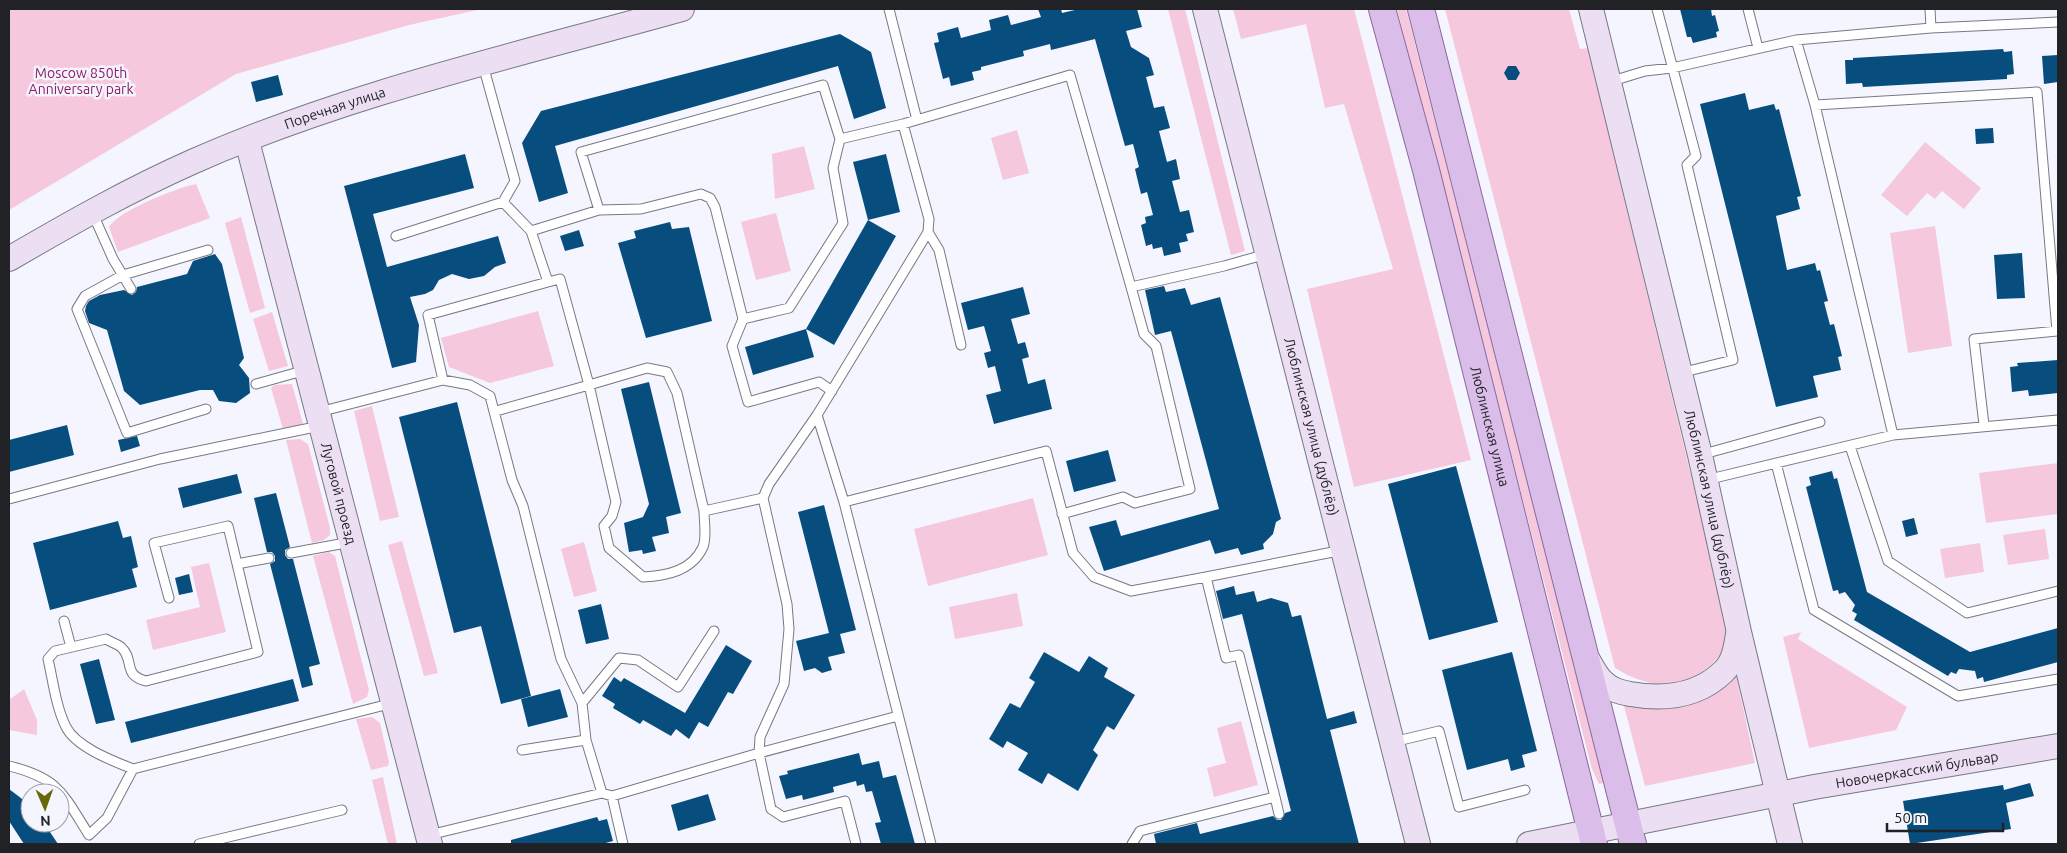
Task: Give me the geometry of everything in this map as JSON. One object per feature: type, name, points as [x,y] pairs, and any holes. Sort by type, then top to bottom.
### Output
[{"type":"main road","name":"Люблинская улица","points":[[1382,9],[1426,170],[1592,838]]},
{"type":"main road","points":[[1421,9],[1630,834]]},
{"type":"street","name":"Поречная улица","points":[[9,259],[92,212],[169,173],[247,141],[383,92],[682,9]]},
{"type":"street","name":"Люблинская улица (дублёр)","points":[[1205,9],[1418,844]]},
{"type":"street","name":"Люблинская улица (дублёр)","points":[[1591,9],[1706,480],[1739,632],[1790,844]]},
{"type":"street","name":"Луговой проезд","points":[[247,141],[429,840]]},
{"type":"street","points":[[1584,655],[1602,682],[1614,691],[1663,698],[1694,691],[1724,671],[1733,657],[1739,632]]},
{"type":"street","name":"Новочеркасский бульвар","points":[[1528,844],[1630,834],[1777,794],[2058,746]]},
{"type":"lane","points":[[889,9],[917,120]]},
{"type":"lane","points":[[1657,9],[1696,156],[1687,165],[1733,360],[1680,373]]},
{"type":"lane","points":[[1748,9],[1758,48]]},
{"type":"lane","points":[[1930,9],[1931,28]]},
{"type":"lane","points":[[1609,82],[1645,72],[1672,68],[1796,40],[1931,28],[2058,22]]},
{"type":"lane","points":[[1796,40],[1816,105],[1893,434]]},
{"type":"lane","points":[[396,236],[503,202],[514,181],[482,65]]},
{"type":"lane","points":[[840,139],[903,124],[1070,75],[1144,334],[1156,346],[1190,489],[1135,503],[1123,497],[1062,514]]},
{"type":"lane","points":[[599,210],[582,152],[823,85],[840,139],[833,168],[843,224],[789,308],[743,319]]},
{"type":"lane","points":[[1816,105],[2036,92],[2057,331],[1974,339],[1984,426]]},
{"type":"lane","points":[[856,844],[845,801],[783,818],[771,809],[759,753],[760,737],[784,684],[789,629],[787,604],[763,498],[769,484],[817,415],[928,232],[929,219],[903,124]]},
{"type":"lane","points":[[531,231],[599,210],[641,209],[701,194],[710,198],[715,206],[743,319],[732,346],[748,402],[819,382],[832,391]]},
{"type":"lane","points":[[503,202],[531,231],[548,282]]},
{"type":"lane","points":[[92,212],[113,259],[131,289]]},
{"type":"lane","points":[[928,232],[939,250],[961,345]]},
{"type":"lane","points":[[206,409],[127,433],[77,309],[85,296],[123,275],[208,250]]},
{"type":"lane","points":[[1131,287],[1224,266],[1267,254]]},
{"type":"lane","points":[[443,380],[428,315],[560,279],[589,385],[616,502],[612,516],[604,526],[609,548],[643,577],[666,576],[686,568],[703,547],[704,511],[677,394],[667,372],[647,368],[589,385],[496,411]]},
{"type":"lane","points":[[256,384],[307,370]]},
{"type":"lane","points":[[9,499],[319,419],[443,380],[470,386],[490,396],[496,411],[512,480],[523,506],[561,659],[582,703],[586,740],[602,793]]},
{"type":"lane","points":[[817,415],[844,502],[931,844]]},
{"type":"lane","points":[[1706,480],[1893,434],[2058,420]]},
{"type":"lane","points":[[1700,455],[1820,422]]},
{"type":"lane","points":[[1850,446],[1888,561],[1967,613],[2058,592]]},
{"type":"lane","points":[[844,502],[1046,451],[1073,553],[1094,577],[1131,591],[1344,550]]},
{"type":"lane","points":[[1776,463],[1814,610],[1958,696],[2058,679]]},
{"type":"lane","points":[[704,511],[763,498]]},
{"type":"lane","points":[[169,598],[154,544],[228,526],[258,652],[146,682],[137,679],[130,672],[127,656],[121,648],[106,639],[55,651],[48,659],[66,728],[82,744],[112,761],[133,769],[394,703]]},
{"type":"lane","points":[[291,553],[352,542]]},
{"type":"lane","points":[[237,564],[269,558]]},
{"type":"lane","points":[[1206,577],[1226,658],[1238,655],[1279,814]]},
{"type":"lane","points":[[64,621],[71,647]]},
{"type":"lane","points":[[582,703],[619,658],[638,660],[678,687],[714,631]]},
{"type":"lane","points":[[429,840],[602,793],[612,796],[759,753],[898,716]]},
{"type":"lane","points":[[1393,742],[1439,731],[1459,806],[1525,790]]},
{"type":"lane","points":[[522,750],[586,740]]},
{"type":"lane","points":[[9,766],[42,776],[56,786],[89,834],[107,818],[133,769]]},
{"type":"lane","points":[[612,796],[624,844]]},
{"type":"lane","points":[[1132,844],[1140,830],[1275,797]]},
{"type":"lane","points":[[199,844],[342,810]]},
{"type":"green space","name":"Moscow 850th Anniversary park","points":[[9,9],[482,9],[409,25],[236,74],[9,210]]},
{"type":"green space","points":[[1168,9],[1185,9],[1245,251],[1231,255]]},
{"type":"green space","points":[[1233,9],[1354,9],[1471,460],[1354,487],[1307,289],[1393,269],[1344,104],[1325,108],[1306,24],[1241,39]]},
{"type":"green space","points":[[1397,9],[1406,9],[1603,776],[1603,783],[1599,784],[1592,769]]},
{"type":"green space","points":[[1445,9],[1569,9],[1580,49],[1588,48],[1730,638],[1720,655],[1708,668],[1695,677],[1680,683],[1649,683],[1615,668]]},
{"type":"green space","points":[[1017,130],[1029,173],[1003,180],[991,138]]},
{"type":"green space","points":[[1925,142],[1981,188],[1964,209],[1942,191],[1935,199],[1927,193],[1907,216],[1881,195]]},
{"type":"green space","points":[[804,146],[815,189],[775,199],[772,154]]},
{"type":"green space","points":[[196,184],[210,218],[118,252],[109,227],[115,221],[135,207],[148,201]]},
{"type":"green space","points":[[776,213],[791,271],[756,280],[741,222]]},
{"type":"green space","points":[[241,217],[265,308],[250,313],[225,223]]},
{"type":"green space","points":[[1935,226],[1952,346],[1908,353],[1890,233]]},
{"type":"green space","points":[[538,311],[554,366],[490,383],[449,367],[441,338]]},
{"type":"green space","points":[[272,312],[288,366],[269,371],[253,319]]},
{"type":"green space","points":[[292,384],[303,424],[283,429],[271,388],[274,385]]},
{"type":"green space","points":[[372,406],[399,517],[380,521],[354,411]]},
{"type":"green space","points":[[300,439],[308,444],[330,528],[330,535],[324,540],[312,543],[286,440]]},
{"type":"green space","points":[[2058,463],[2058,514],[1986,523],[1979,473]]},
{"type":"green space","points":[[1033,498],[1048,555],[928,586],[914,529]]},
{"type":"green space","points":[[2045,529],[2049,559],[2008,565],[2003,535]]},
{"type":"green space","points":[[402,541],[438,673],[424,676],[388,545]]},
{"type":"green space","points":[[584,542],[597,591],[574,597],[561,549]]},
{"type":"green space","points":[[1980,543],[1984,572],[1945,578],[1940,549]]},
{"type":"green space","points":[[329,552],[335,556],[369,690],[367,697],[353,704],[313,556]]},
{"type":"green space","points":[[209,563],[226,632],[153,650],[146,620],[200,607],[191,567]]},
{"type":"green space","points":[[1017,593],[1023,626],[955,639],[949,607]]},
{"type":"green space","points":[[1801,632],[1798,639],[1907,707],[1896,730],[1809,748],[1783,637]]},
{"type":"green space","points":[[1736,675],[1755,763],[1645,786],[1623,702]]},
{"type":"green space","points":[[24,689],[37,720],[37,735],[9,730],[9,700]]},
{"type":"green space","points":[[372,717],[380,723],[389,762],[388,766],[371,770],[356,719]]},
{"type":"green space","points":[[1241,721],[1258,785],[1214,797],[1207,768],[1226,763],[1217,728]]},
{"type":"green space","points":[[383,777],[397,844],[388,844],[372,780]]},
{"type":"building","points":[[1038,9],[1061,9],[1062,13],[1079,9],[1137,9],[1142,27],[1126,31],[1131,47],[1149,58],[1154,75],[1146,77],[1154,108],[1164,106],[1170,128],[1159,131],[1167,162],[1176,159],[1180,179],[1172,181],[1180,212],[1189,210],[1194,232],[1186,234],[1188,241],[1179,243],[1181,252],[1164,256],[1162,247],[1153,249],[1152,244],[1146,246],[1141,225],[1146,223],[1145,217],[1153,215],[1147,192],[1141,194],[1135,169],[1139,167],[1133,144],[1125,146],[1095,39],[1051,50],[1050,44],[1023,51],[1024,56],[981,67],[981,70],[972,72],[974,80],[951,86],[949,77],[943,79],[934,43],[939,42],[937,33],[958,27],[961,38],[991,30],[989,20],[1008,15],[1011,25],[1041,17]]},
{"type":"building","points":[[1680,9],[1711,9],[1712,16],[1715,15],[1719,31],[1716,32],[1717,37],[1693,43],[1691,37],[1687,37]]},
{"type":"building","points":[[840,34],[871,52],[886,108],[854,119],[838,66],[555,146],[568,193],[539,202],[522,143],[541,111]]},
{"type":"building","points":[[2003,49],[2004,52],[2012,51],[2014,74],[2007,75],[2007,79],[1863,87],[1862,83],[1846,84],[1845,60],[1853,60],[1853,58]]},
{"type":"building","points":[[2058,55],[2058,82],[2044,84],[2042,56]]},
{"type":"building","points":[[1508,66],[1516,66],[1520,73],[1516,80],[1508,80],[1504,73]]},
{"type":"building","points":[[278,75],[283,95],[256,102],[251,82]]},
{"type":"building","points":[[1745,93],[1749,110],[1774,104],[1776,110],[1779,109],[1801,196],[1797,197],[1800,209],[1776,216],[1787,270],[1815,263],[1817,271],[1820,270],[1828,301],[1824,302],[1830,325],[1834,324],[1842,356],[1838,357],[1841,370],[1813,376],[1818,397],[1776,407],[1700,104]]},
{"type":"building","points":[[1993,128],[1994,143],[1976,144],[1975,129]]},
{"type":"building","points":[[465,154],[474,188],[373,214],[387,267],[498,236],[506,263],[495,267],[484,276],[469,279],[452,274],[439,280],[433,290],[410,297],[419,325],[416,362],[392,368],[344,186]]},
{"type":"building","points":[[886,154],[900,212],[868,220],[853,162]]},
{"type":"building","points":[[868,220],[896,236],[834,345],[806,329]]},
{"type":"building","points":[[670,222],[672,229],[689,227],[712,321],[646,338],[618,243],[636,238],[634,231]]},
{"type":"building","points":[[579,230],[584,246],[565,251],[560,236]]},
{"type":"building","points":[[2022,253],[2025,298],[1997,299],[1994,255]]},
{"type":"building","points":[[215,254],[222,264],[244,358],[239,365],[249,378],[250,393],[236,403],[219,401],[213,390],[200,390],[140,405],[124,391],[107,330],[89,323],[85,311],[86,306],[89,301],[100,295],[124,290],[132,295],[136,292],[137,287],[187,274],[193,261]]},
{"type":"building","points":[[1164,286],[1166,292],[1185,288],[1191,305],[1220,297],[1281,519],[1276,522],[1273,534],[1263,544],[1264,549],[1241,555],[1238,548],[1215,554],[1210,540],[1104,571],[1089,527],[1116,520],[1121,536],[1219,509],[1171,331],[1155,335],[1145,290]]},
{"type":"building","points":[[1023,287],[1030,314],[1011,319],[1018,344],[1025,342],[1029,357],[1022,359],[1028,384],[1045,379],[1052,409],[994,424],[986,395],[1001,391],[995,366],[988,368],[984,353],[991,351],[984,326],[968,330],[961,303]]},
{"type":"building","points":[[806,329],[814,357],[753,375],[745,347]]},
{"type":"building","points":[[2058,360],[2058,393],[2029,396],[2028,390],[2012,392],[2010,367],[2018,366],[2017,363]]},
{"type":"building","points":[[649,382],[681,513],[666,517],[669,533],[652,537],[656,551],[643,554],[642,550],[629,552],[624,523],[643,517],[649,504],[621,389]]},
{"type":"building","points":[[457,402],[531,696],[501,704],[481,626],[454,633],[399,417]]},
{"type":"building","points":[[67,425],[74,455],[9,472],[9,440]]},
{"type":"building","points":[[137,436],[140,446],[121,452],[118,440]]},
{"type":"building","points":[[1108,450],[1116,481],[1074,492],[1066,461]]},
{"type":"building","points":[[1456,466],[1498,622],[1429,640],[1388,484]]},
{"type":"building","points":[[1832,471],[1834,479],[1837,478],[1867,592],[1970,652],[2058,628],[2058,662],[1984,682],[1983,677],[1977,679],[1975,671],[1959,669],[1956,674],[1951,672],[1948,676],[1854,620],[1857,614],[1852,611],[1855,605],[1845,592],[1839,594],[1838,590],[1833,591],[1806,487],[1811,485],[1809,477]]},
{"type":"building","points":[[237,474],[242,493],[183,508],[178,488]]},
{"type":"building","points":[[276,493],[290,547],[285,550],[285,555],[288,559],[293,559],[320,664],[309,667],[313,685],[302,688],[270,564],[275,561],[275,556],[272,552],[267,552],[254,498]]},
{"type":"building","points":[[824,505],[856,630],[840,634],[845,653],[828,657],[832,670],[822,673],[815,668],[804,671],[796,641],[829,633],[798,512]]},
{"type":"building","points":[[1914,518],[1918,534],[1906,537],[1902,521]]},
{"type":"building","points":[[118,521],[123,538],[131,536],[138,567],[132,569],[137,587],[50,610],[33,543]]},
{"type":"building","points":[[189,574],[193,592],[179,595],[175,578]]},
{"type":"building","points":[[1234,586],[1236,595],[1254,591],[1257,602],[1271,598],[1288,603],[1292,617],[1301,615],[1327,719],[1354,711],[1357,723],[1330,730],[1359,844],[1156,844],[1154,834],[1197,823],[1200,834],[1273,816],[1277,820],[1281,820],[1285,813],[1291,811],[1242,614],[1223,619],[1216,591]]},
{"type":"building","points":[[601,604],[609,639],[586,644],[578,610]]},
{"type":"building","points":[[726,645],[752,661],[733,694],[728,692],[708,727],[699,722],[689,739],[676,729],[671,736],[643,720],[640,724],[613,708],[615,704],[602,696],[614,677],[621,682],[624,678],[685,713]]},
{"type":"building","points":[[1044,652],[1079,672],[1089,656],[1108,668],[1104,677],[1135,695],[1114,730],[1107,726],[1093,750],[1098,755],[1078,791],[1048,773],[1042,784],[1018,770],[1028,753],[1007,741],[1003,748],[989,739],[1010,703],[1020,708],[1035,682],[1029,678]]},
{"type":"building","points":[[1512,652],[1537,751],[1522,755],[1525,767],[1511,771],[1508,759],[1467,770],[1442,670]]},
{"type":"building","points":[[99,659],[115,720],[96,724],[80,664]]},
{"type":"building","points":[[293,679],[299,701],[131,743],[125,722]]},
{"type":"building","points":[[560,689],[568,717],[528,727],[521,699]]},
{"type":"building","points":[[859,753],[862,765],[879,761],[883,778],[896,775],[915,844],[881,844],[875,823],[881,822],[872,791],[866,792],[864,784],[857,786],[856,781],[833,787],[834,792],[803,800],[802,795],[786,799],[779,776],[788,774],[787,771]]},
{"type":"building","points":[[2030,783],[2034,796],[2006,803],[2011,829],[1910,844],[1903,801],[2003,785],[2004,790]]},
{"type":"building","points":[[9,789],[20,797],[20,833],[51,833],[58,844],[24,844],[9,821]]},
{"type":"building","points":[[708,794],[716,820],[678,831],[671,805]]},
{"type":"building","points":[[597,817],[599,821],[607,819],[613,841],[602,844],[511,844],[511,840]]}]
